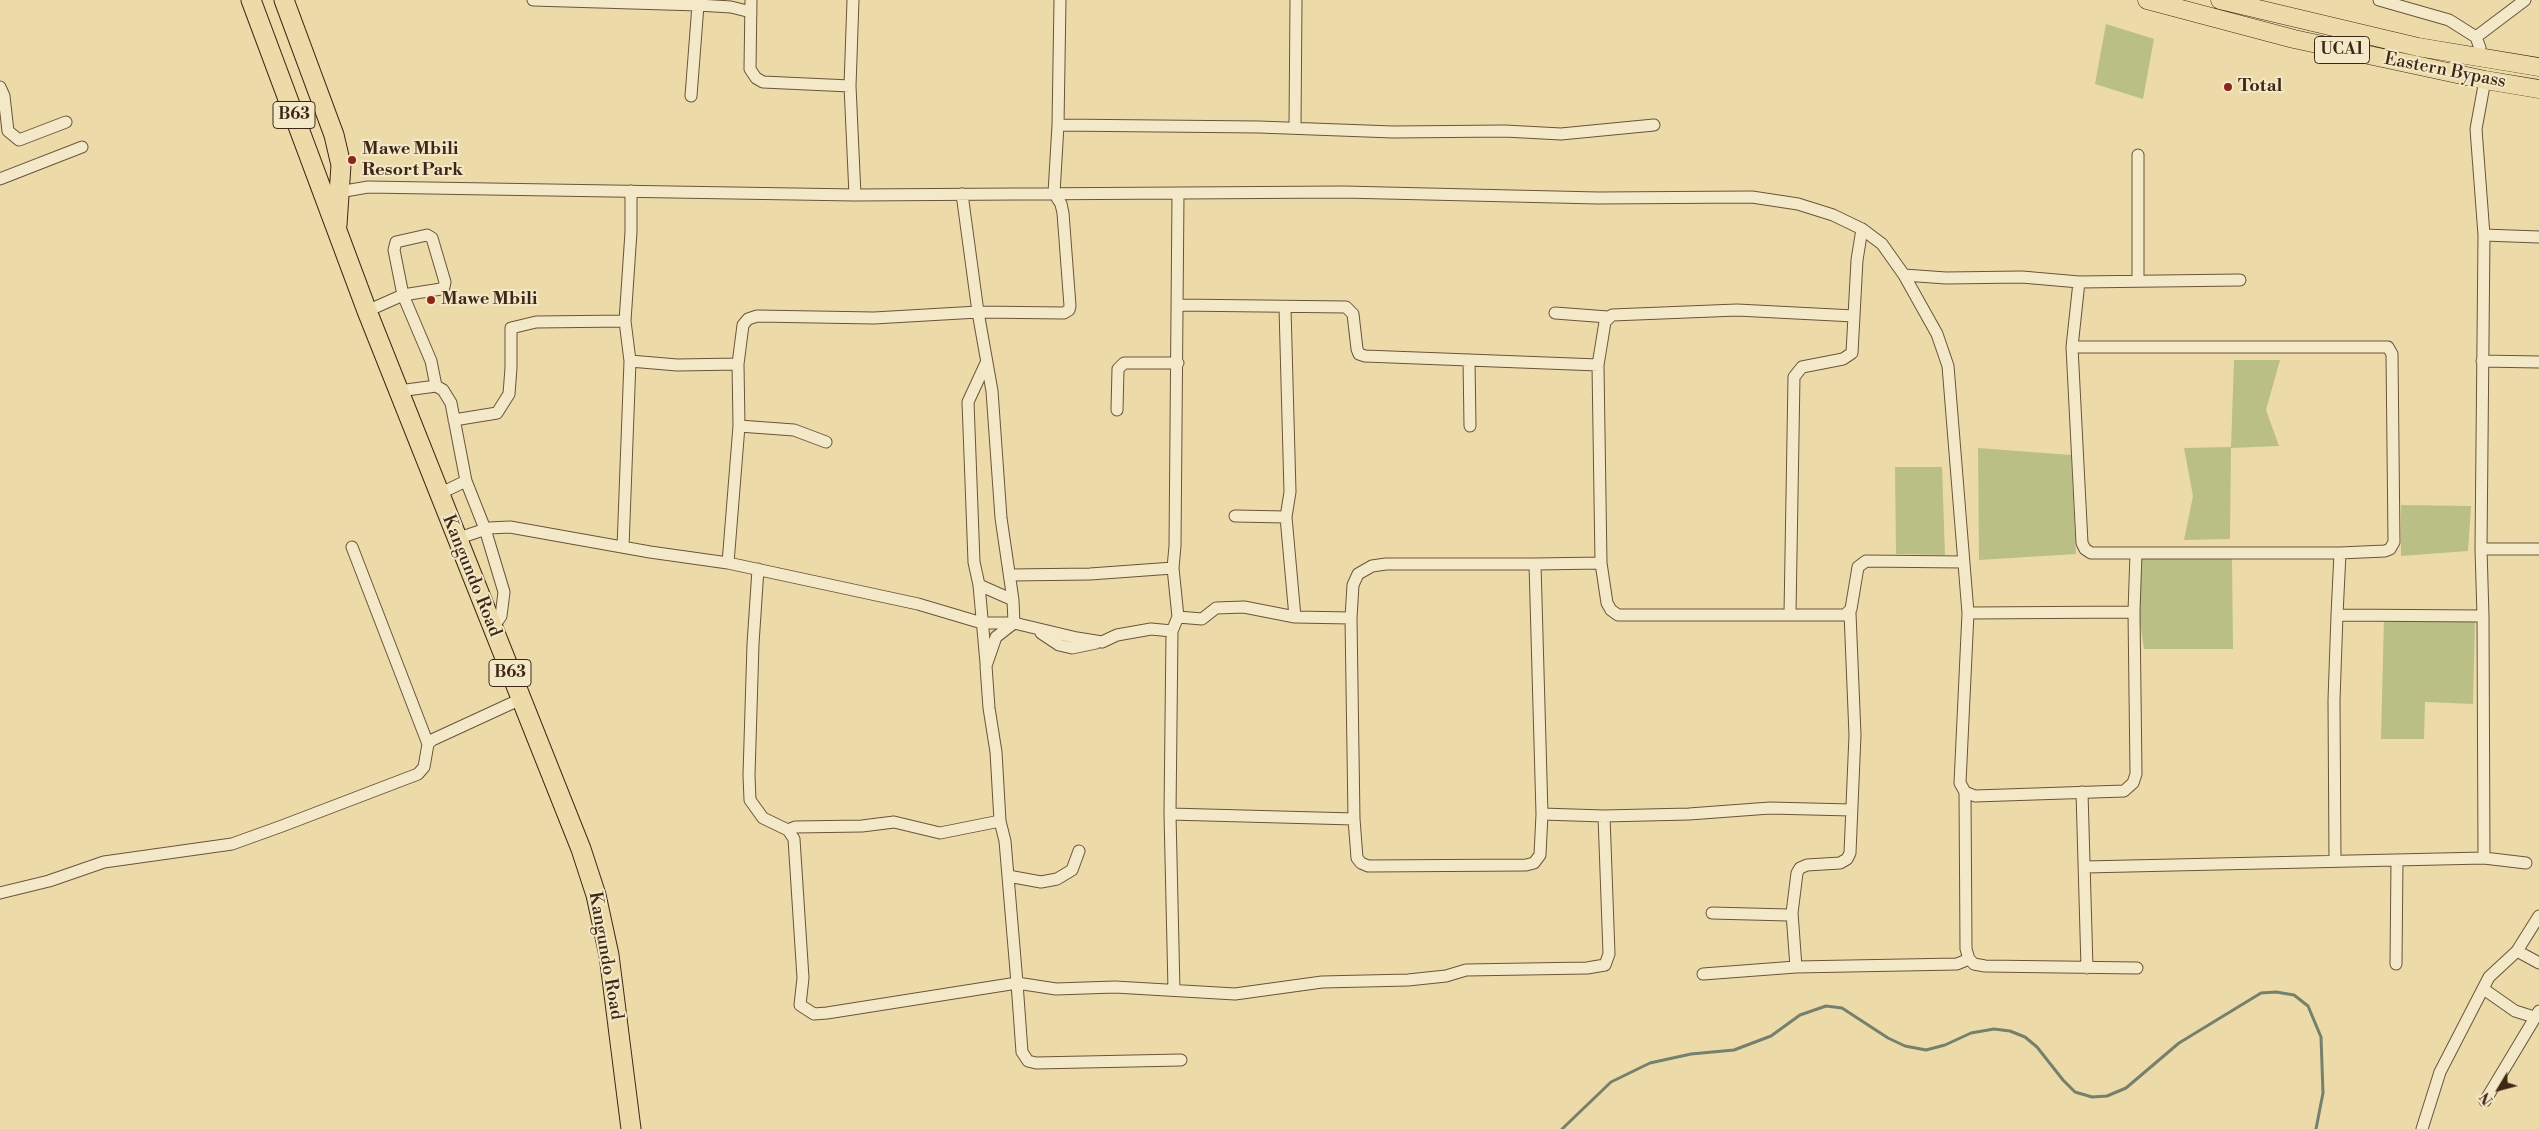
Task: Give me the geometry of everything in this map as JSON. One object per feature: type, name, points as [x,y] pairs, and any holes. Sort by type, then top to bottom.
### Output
[{"type":"highway","name":"Kangundo Road","points":[[251,0],[336,231],[438,494],[577,840],[596,895],[609,955],[631,1129]]},
{"type":"highway","name":"Kangundo Road","points":[[284,0],[334,135],[340,165],[336,231]]},
{"type":"main road","name":"Eastern Bypass","points":[[2147,0],[2294,39],[2485,80],[2539,89]]},
{"type":"main road","name":"Eastern Bypass","points":[[2220,0],[2418,47],[2539,67]]},
{"type":"street","points":[[532,0],[731,7],[751,6],[750,69],[756,78],[763,82],[850,86]]},
{"type":"street","points":[[853,0],[850,86],[854,195]]},
{"type":"street","points":[[728,563],[739,426],[738,364],[743,325],[748,318],[758,316],[874,318],[978,312],[1064,313],[1069,310],[1063,213],[1061,204],[1054,193],[1058,124],[1060,0]]},
{"type":"street","points":[[1295,128],[1296,0]]},
{"type":"street","points":[[2379,0],[2449,20],[2476,37],[2480,48],[2476,57]]},
{"type":"street","points":[[2476,37],[2525,0]]},
{"type":"street","points":[[691,96],[698,5]]},
{"type":"street","points":[[2484,858],[2481,549],[2484,235],[2476,129],[2485,80]]},
{"type":"street","points":[[0,87],[4,96],[8,131],[20,140],[66,122]]},
{"type":"street","points":[[1058,124],[1295,128],[1393,132],[1506,131],[1561,134],[1654,125]]},
{"type":"street","points":[[0,179],[82,147]]},
{"type":"street","points":[[2138,155],[2138,280]]},
{"type":"street","points":[[339,192],[368,187],[854,195],[1343,192],[1588,198],[1752,198],[1798,204],[1833,216],[1862,229],[1882,244],[1904,276],[1937,334],[1948,366],[1968,613],[1960,783],[1965,792],[1966,950],[1969,959],[1974,964],[1985,966],[2137,968]]},
{"type":"street","points":[[623,547],[630,361],[625,321],[631,232],[631,191]]},
{"type":"street","points":[[962,194],[978,312],[992,390],[1001,518],[1011,574],[1014,623]]},
{"type":"street","points":[[1174,990],[1170,814],[1172,631],[1178,617],[1172,568],[1176,546],[1178,194]]},
{"type":"street","points":[[1790,614],[1794,377],[1802,367],[1848,358],[1852,353],[1857,260],[1862,229]]},
{"type":"street","points":[[367,311],[403,296],[444,287],[445,282],[432,238],[427,235],[396,242],[394,245],[403,296],[431,361],[436,386]]},
{"type":"street","points":[[2484,235],[2539,237]]},
{"type":"street","points":[[1904,276],[1946,278],[2022,277],[2080,282],[2240,280]]},
{"type":"street","points":[[2072,347],[2388,347],[2392,354],[2394,542],[2390,549],[2386,551],[2340,553],[2091,553],[2082,543],[2072,347],[2080,282]]},
{"type":"street","points":[[1178,305],[1285,308],[1346,307],[1351,309],[1357,349],[1359,354],[1365,356],[1598,366]]},
{"type":"street","points":[[1285,308],[1290,492],[1286,517],[1295,617]]},
{"type":"street","points":[[1555,313],[1608,317],[1737,310],[1854,316]]},
{"type":"street","points":[[1608,317],[1605,322],[1598,366],[1601,563],[1607,604],[1611,610],[1618,615],[1846,615],[1850,613]]},
{"type":"street","points":[[454,420],[497,412],[509,394],[511,328],[536,322],[625,321]]},
{"type":"street","points":[[1469,360],[1470,426]]},
{"type":"street","points":[[630,361],[677,365],[738,364]]},
{"type":"street","points":[[2482,361],[2539,362]]},
{"type":"street","points":[[986,363],[968,402],[974,562],[979,585],[989,708],[996,752],[1000,821],[1008,876],[1022,1052],[1028,1061],[1036,1063],[1181,1060]]},
{"type":"street","points":[[1117,410],[1118,369],[1124,363],[1178,363]]},
{"type":"street","points":[[399,391],[436,386],[443,390],[451,403],[466,481],[485,529],[504,592],[502,616],[492,629]]},
{"type":"street","points":[[739,426],[794,430],[826,442]]},
{"type":"street","points":[[438,494],[466,481]]},
{"type":"street","points":[[1234,516],[1286,517]]},
{"type":"street","points":[[456,539],[485,529],[510,527],[728,563],[918,604],[982,623],[1014,623],[1102,642],[1118,635],[1151,629],[1172,631]]},
{"type":"street","points":[[0,893],[50,881],[112,860],[241,841],[418,774],[424,767],[428,744],[352,547]]},
{"type":"street","points":[[2481,549],[2539,549]]},
{"type":"street","points":[[1965,792],[1975,796],[2124,790],[2133,784],[2136,774],[2134,612],[2136,553]]},
{"type":"street","points":[[2335,861],[2334,700],[2340,553]]},
{"type":"street","points":[[1796,967],[1792,913],[1797,874],[1800,868],[1807,865],[1840,863],[1847,859],[1850,853],[1855,735],[1850,613],[1855,574],[1858,567],[1866,562],[1964,562]]},
{"type":"street","points":[[1535,564],[1542,814],[1540,855],[1534,863],[1526,865],[1368,866],[1357,858],[1354,819],[1351,618],[1353,585],[1358,574],[1372,566],[1386,564],[1601,563]]},
{"type":"street","points":[[1011,574],[1090,574],[1172,568]]},
{"type":"street","points":[[758,569],[753,644],[750,800],[763,818],[788,830],[794,839],[803,978],[800,1005],[814,1014],[827,1014],[1017,983],[1056,989],[1116,986],[1235,994],[1322,982],[1408,980],[1446,976],[1466,970],[1587,968],[1605,965],[1609,954],[1604,816]]},
{"type":"street","points":[[979,585],[1013,600]]},
{"type":"street","points":[[1178,617],[1202,619],[1216,608],[1244,607],[1295,617],[1351,618]]},
{"type":"street","points":[[1968,613],[2134,612]]},
{"type":"street","points":[[2337,615],[2483,616]]},
{"type":"street","points":[[986,666],[996,637],[1014,623]]},
{"type":"street","points":[[428,744],[436,738],[521,699]]},
{"type":"street","points":[[2082,792],[2087,968]]},
{"type":"street","points":[[1542,814],[1604,816],[1689,814],[1770,808],[1851,810]]},
{"type":"street","points":[[1170,814],[1354,819]]},
{"type":"street","points":[[788,830],[795,827],[862,826],[894,822],[940,833],[1000,821]]},
{"type":"street","points":[[1008,876],[1041,882],[1057,879],[1072,870],[1078,851]]},
{"type":"street","points":[[2085,867],[2484,858],[2526,862]]},
{"type":"street","points":[[2396,964],[2397,860]]},
{"type":"street","points":[[1712,913],[1788,915],[1792,913]]},
{"type":"street","points":[[2422,1129],[2440,1072],[2485,990],[2489,978],[2517,951],[2539,916]]},
{"type":"street","points":[[2517,951],[2539,963]]},
{"type":"street","points":[[1703,974],[1796,967],[1957,964],[1969,959]]},
{"type":"street","points":[[2485,990],[2516,1011],[2536,1014],[2485,1101]]},
{"type":"green space","points":[[2106,24],[2154,39],[2143,99],[2095,84]]},
{"type":"green space","points":[[2234,360],[2280,360],[2266,410],[2279,446],[2231,448],[2230,539],[2184,540],[2193,496],[2184,448],[2231,447]]},
{"type":"green space","points":[[1978,448],[2071,455],[2076,554],[1979,560]]},
{"type":"green space","points":[[1895,467],[1942,467],[1945,555],[1896,554]]},
{"type":"green space","points":[[2401,505],[2471,506],[2468,551],[2401,556]]},
{"type":"green space","points":[[2140,556],[2232,558],[2233,649],[2144,649],[2137,602]]},
{"type":"green space","points":[[2384,617],[2475,621],[2473,704],[2425,702],[2424,739],[2381,739]]},
{"type":"waterway","points":[[1562,1129],[1611,1082],[1650,1063],[1691,1054],[1734,1050],[1771,1036],[1800,1015],[1826,1006],[1842,1008],[1888,1038],[1905,1046],[1926,1050],[1945,1045],[1971,1033],[1994,1029],[2010,1031],[2025,1037],[2037,1047],[2075,1092],[2092,1097],[2107,1096],[2126,1088],[2179,1043],[2261,993],[2276,992],[2294,995],[2308,1006],[2321,1037],[2323,1093],[2316,1129]]},
{"type":"place","name":"Total","points":[[2228,87]]},
{"type":"place","name":"Mawe Mbili Resort Park","points":[[352,160]]},
{"type":"place","name":"Mawe Mbili","points":[[431,300]]}]
